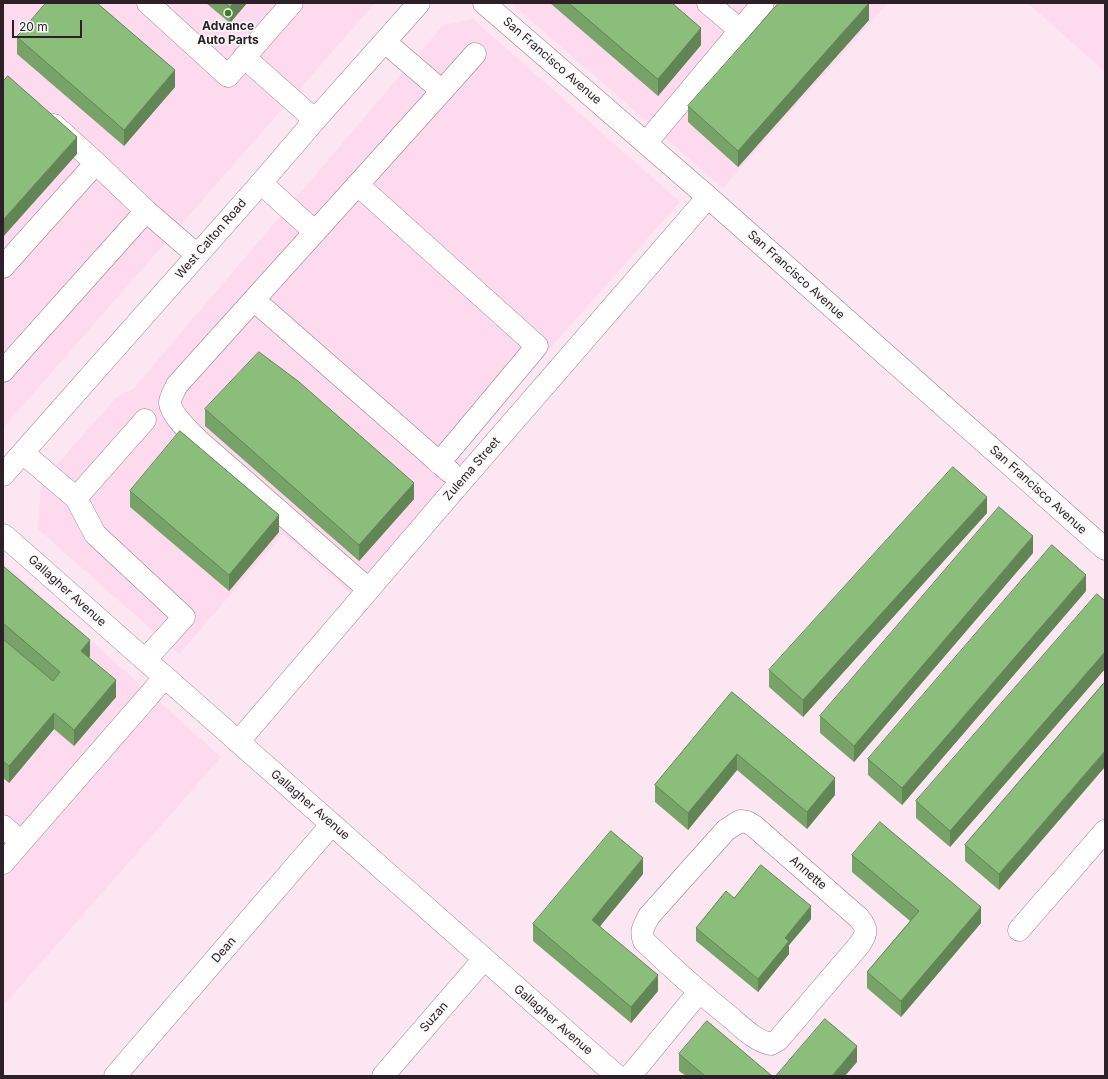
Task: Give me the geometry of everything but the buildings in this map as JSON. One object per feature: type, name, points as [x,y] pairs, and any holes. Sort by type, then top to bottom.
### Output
[{"type":"street","points":[[148,3],[228,76],[292,3]]},
{"type":"street","name":"West Calton Road","points":[[3,475],[419,3]]},
{"type":"street","name":"San Francisco Avenue","points":[[484,3],[708,197],[1105,549]]},
{"type":"street","points":[[708,3],[740,30]]},
{"type":"street","points":[[646,143],[763,3]]},
{"type":"street","points":[[385,42],[442,91]]},
{"type":"street","points":[[368,589],[199,441],[176,418],[170,403],[177,385],[475,54]]},
{"type":"street","points":[[244,57],[315,120]]},
{"type":"street","points":[[39,111],[146,211],[197,255]]},
{"type":"street","points":[[3,267],[96,163]]},
{"type":"street","points":[[261,183],[315,232]]},
{"type":"street","points":[[358,185],[537,346],[439,463]]},
{"type":"street","name":"Zulema Street","points":[[238,742],[368,589],[708,197]]},
{"type":"street","points":[[3,371],[146,211]]},
{"type":"street","points":[[254,300],[461,482]]},
{"type":"street","points":[[76,498],[145,420]]},
{"type":"street","points":[[23,453],[76,498],[96,534],[184,617],[144,660]]},
{"type":"street","name":"Gallagher Avenue","points":[[3,535],[6,536],[144,660],[617,1076]]},
{"type":"street","points":[[3,863],[165,677]]},
{"type":"street","name":"Annette","points":[[740,821],[754,826],[864,924],[866,930],[865,936],[860,944],[778,1040],[771,1044],[765,1043],[750,1033],[699,992],[644,941],[642,933],[649,916],[726,830],[740,821]]},
{"type":"street","name":"Dean","points":[[116,1076],[332,824]]},
{"type":"street","points":[[3,826],[21,842]]},
{"type":"street","points":[[1019,930],[1105,831]]},
{"type":"street","name":"Suzan","points":[[383,1076],[484,959]]},
{"type":"street","points":[[630,1076],[699,992]]},
{"type":"shaded area","points":[[3,3],[375,3],[3,428]]},
{"type":"shaded area","points":[[511,3],[888,3],[723,188]]},
{"type":"shaded area","points":[[1028,3],[1105,3],[1105,72]]},
{"type":"shaded area","points":[[473,19],[680,202],[456,454],[479,474],[364,605],[283,534],[179,654],[38,529],[41,482],[117,397],[134,388],[443,25]]},
{"type":"shaded area","points":[[3,562],[221,757],[3,1006]]},
{"type":"place","name":"Advance Auto Parts","points":[[228,13]]}]
